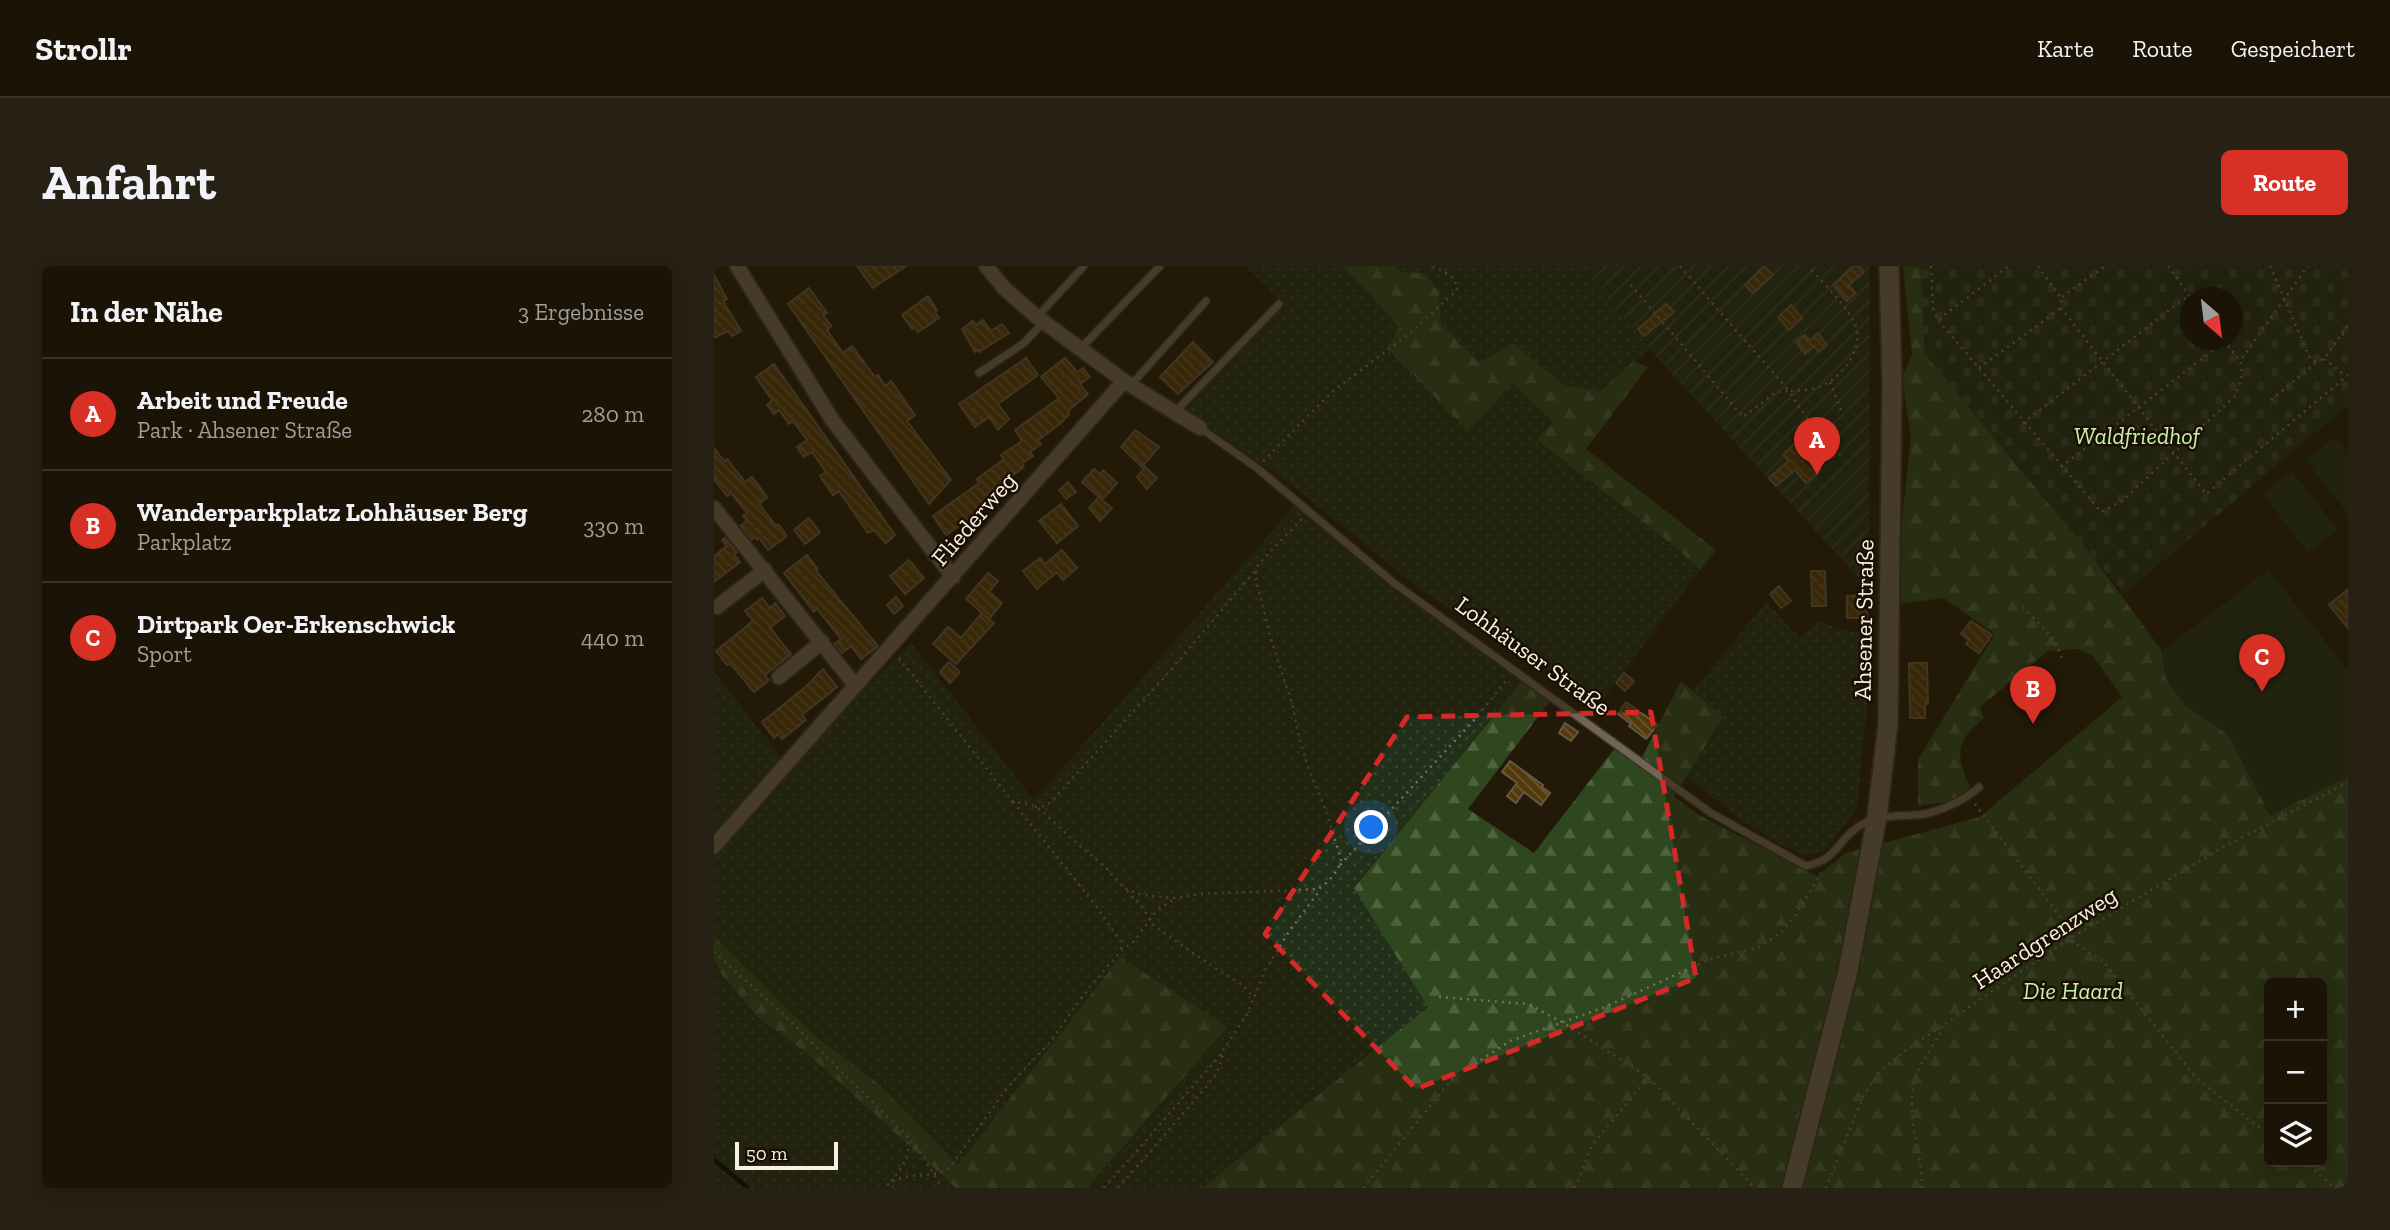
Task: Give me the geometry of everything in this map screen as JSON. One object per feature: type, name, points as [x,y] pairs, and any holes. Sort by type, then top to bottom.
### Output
[{"type":"main road","name":"Ahsener Straße","points":[[1793,1188],[1847,971],[1877,817],[1888,724],[1892,383],[1889,266]]},
{"type":"street","points":[[737,266],[833,421],[953,577]]},
{"type":"street","name":"Lohhäuser Straße","points":[[986,266],[1005,289],[1041,319],[1127,383],[1200,428]]},
{"type":"street","name":"Fliederweg","points":[[714,846],[1127,383]]},
{"type":"street","points":[[714,508],[855,685]]},
{"type":"street","points":[[716,607],[765,570]]},
{"type":"street","points":[[779,677],[822,642]]},
{"type":"lane","points":[[979,373],[1024,343],[1084,266]]},
{"type":"lane","points":[[1081,348],[1160,266]]},
{"type":"lane","points":[[1127,383],[1206,301]]},
{"type":"lane","points":[[1175,412],[1279,304]]},
{"type":"lane","name":"Lohhäuser Straße","points":[[1200,428],[1256,468],[1394,583],[1711,813],[1805,866],[1820,863],[1858,826],[1877,817]]},
{"type":"lane","points":[[1877,817],[1927,813],[1969,796],[1979,787]]},
{"type":"path","points":[[1256,468],[1332,392],[1417,327],[1456,290],[1458,286],[1454,278],[1432,266]]},
{"type":"path","points":[[1680,266],[1789,391],[1806,417],[1843,458]]},
{"type":"path","points":[[1631,285],[1743,417],[1776,392],[1815,388],[1830,382],[1852,359],[1857,334],[1854,321],[1808,266]]},
{"type":"path","points":[[1812,270],[1817,266]]},
{"type":"path","points":[[1931,266],[1933,308],[1938,320],[2101,512],[2122,501],[2235,396],[2241,383],[2242,368],[2232,350]]},
{"type":"path","points":[[1938,320],[2008,266]]},
{"type":"path","points":[[2038,266],[2061,298],[2061,308],[2206,494],[2347,376],[2324,359]]},
{"type":"path","points":[[2061,298],[2105,266]]},
{"type":"path","points":[[2168,266],[2183,287]]},
{"type":"path","points":[[2270,266],[2309,356],[2318,361]]},
{"type":"path","points":[[2240,361],[2308,266]]},
{"type":"path","points":[[2023,422],[2180,303]]},
{"type":"path","points":[[1978,369],[2061,308]]},
{"type":"path","points":[[2271,400],[2324,359],[2348,325]]},
{"type":"path","points":[[2342,334],[2348,338]]},
{"type":"path","points":[[2061,467],[2212,350]]},
{"type":"path","points":[[1830,382],[1841,410]]},
{"type":"path","points":[[1013,802],[1035,807],[1051,802],[1251,578],[1258,565],[1301,520],[1306,509]]},
{"type":"path","points":[[1258,565],[1256,580],[1270,636],[1293,707],[1308,767],[1341,859],[1340,865]]},
{"type":"path","points":[[2023,607],[2054,639],[2063,660]]},
{"type":"path","points":[[888,648],[925,688],[1104,917],[1121,942],[1120,952]]},
{"type":"path","points":[[1104,1188],[1224,1050],[1254,1001],[1266,969],[1288,933],[1322,887],[1476,718],[1514,670]]},
{"type":"path","name":"Haardgrenzweg","points":[[1826,1188],[1863,1097],[1879,1072],[1902,1053],[2069,939],[2220,849],[2348,782]]},
{"type":"path","points":[[1969,796],[2061,918],[2069,939],[2104,962],[2197,1079],[2264,1131]]},
{"type":"path","points":[[1050,818],[1047,811],[1051,802]]},
{"type":"path","points":[[1035,807],[1105,867],[1143,909],[1154,926],[1243,985],[1253,995],[1254,1001]]},
{"type":"path","points":[[1363,1188],[1452,1079],[1510,1041],[1605,1007],[1713,958],[1757,947],[1782,932],[1797,913],[1833,853]]},
{"type":"path","points":[[1124,888],[1142,895],[1175,898],[1201,894],[1302,891],[1322,887]]},
{"type":"path","points":[[885,1187],[893,1180],[909,1175],[940,1174],[950,1167],[1009,1087],[1049,1043],[1088,989],[1120,952],[1134,941],[1150,919],[1175,898]]},
{"type":"path","points":[[1143,909],[1146,925]]},
{"type":"path","points":[[1143,909],[1155,914]]},
{"type":"path","points":[[714,952],[782,1013],[902,1132],[922,1154],[942,1188]]},
{"type":"path","points":[[1438,997],[1528,1004],[1562,1023],[1648,1077],[1755,1188]]},
{"type":"path","points":[[1922,1188],[1913,1124],[1912,1091],[1919,1069],[1946,1024]]},
{"type":"path","points":[[1118,1188],[1217,1073],[1224,1050]]},
{"type":"path","points":[[1575,1188],[1591,1145],[1648,1077]]},
{"type":"path","points":[[885,1187],[901,1169],[908,1156],[908,1142],[902,1132]]},
{"type":"path","points":[[2309,1167],[2336,1188]]},
{"type":"highlighted area","points":[[1651,712],[1696,978],[1416,1089],[1265,934],[1407,717]]},
{"type":"green space","points":[[1246,266],[1343,266],[1400,327],[1468,431],[1512,383],[1553,422],[1538,440],[1671,543],[1700,570],[1600,703],[1547,669],[1535,653],[1485,633],[1416,586],[1288,482],[1182,410],[1285,305]]},
{"type":"green space","points":[[1343,266],[1395,266],[1400,272],[1424,273],[1439,292],[1441,323],[1479,363],[1514,343],[1564,385],[1600,391],[1634,361],[1648,367],[1586,449],[1716,550],[1700,570],[1673,545],[1537,440],[1553,422],[1512,383],[1468,431],[1387,348],[1400,327]]},
{"type":"green space","points":[[1395,266],[1581,266],[1651,348],[1599,391],[1564,385],[1514,343],[1479,363],[1441,323],[1439,292],[1399,272]]},
{"type":"green space","points":[[1581,266],[1870,266],[1869,589],[1661,362]]},
{"type":"green space","name":"Die Haard","points":[[1903,266],[1921,266],[1925,354],[2093,557],[2162,651],[2166,679],[2186,706],[2228,734],[2270,815],[2348,777],[2348,1188],[1202,1188],[1428,1007],[1354,888],[1522,681],[1550,701],[1468,809],[1534,853],[1615,748],[1639,763],[1681,681],[1723,717],[1674,797],[1701,816],[1817,876],[1846,853],[1980,817],[2122,697],[2093,656],[2078,649],[2048,651],[1980,707],[1984,718],[1965,738],[1960,755],[1974,798],[1918,806],[1918,759],[1995,634],[1943,598],[1901,604],[1902,520],[1911,437],[1902,377],[1912,355]]},
{"type":"green space","name":"Waldfriedhof","points":[[1921,266],[2348,266],[2348,405],[2124,594],[1925,354]]},
{"type":"green space","points":[[2336,437],[2348,453],[2348,514],[2306,460]]},
{"type":"green space","points":[[2292,471],[2338,530],[2308,553],[2262,493]]},
{"type":"green space","points":[[1296,504],[1394,587],[1522,681],[1354,887],[1428,1007],[1202,1188],[1087,1188],[1228,1028],[1120,957],[958,1165],[881,1086],[813,1034],[714,936],[714,853],[824,728],[911,643],[1034,800]]},
{"type":"green space","points":[[2268,570],[2348,670],[2348,777],[2271,815],[2228,734],[2186,706],[2166,679],[2162,651]]},
{"type":"green space","points":[[1766,602],[1800,638],[1819,621],[1853,632],[1874,631],[1857,809],[1823,853],[1801,854],[1770,839],[1686,776],[1722,717],[1693,691]]},
{"type":"green space","points":[[714,671],[782,759],[714,841]]},
{"type":"green space","points":[[714,936],[813,1034],[881,1086],[958,1165],[1120,957],[1228,1027],[1087,1188],[956,1188],[810,1056],[757,1016],[722,975],[714,960]]},
{"type":"green space","points":[[714,965],[756,1014],[810,1056],[956,1188],[714,1188]]},
{"type":"building","points":[[857,266],[906,266],[873,288]]},
{"type":"building","points":[[1764,266],[1773,275],[1753,293],[1745,285]]},
{"type":"building","points":[[1854,266],[1859,266],[1864,272],[1848,285],[1856,293],[1847,301],[1833,285]]},
{"type":"building","points":[[714,275],[727,299],[723,301],[741,331],[732,336],[728,331],[714,338]]},
{"type":"building","points":[[809,288],[827,313],[823,315],[831,326],[827,330],[843,353],[852,346],[885,386],[891,381],[915,415],[907,421],[951,480],[929,504],[788,304]]},
{"type":"building","points":[[928,296],[939,318],[918,332],[914,327],[912,329],[902,315]]},
{"type":"building","points":[[1666,304],[1674,312],[1644,336],[1638,329]]},
{"type":"building","points":[[1791,305],[1802,318],[1789,330],[1778,317]]},
{"type":"building","points":[[983,320],[991,331],[1002,324],[1009,333],[975,352],[962,329],[973,321],[976,325]]},
{"type":"building","points":[[1818,333],[1827,345],[1819,352],[1814,346],[1805,354],[1796,342],[1805,335],[1810,341]]},
{"type":"building","points":[[1193,342],[1213,362],[1178,394],[1160,377]]},
{"type":"building","points":[[1026,358],[1038,375],[998,404],[1009,419],[998,430],[989,417],[975,427],[959,404]]},
{"type":"building","points":[[1065,358],[1077,372],[1083,368],[1090,377],[1080,384],[1088,394],[1068,411],[1069,414],[1061,423],[1038,440],[1041,444],[1030,452],[1033,456],[1022,463],[1024,467],[987,494],[993,502],[964,525],[963,523],[946,535],[933,516],[979,483],[977,479],[1004,459],[1001,455],[1022,441],[1015,430],[1059,398],[1041,377]]},
{"type":"building","points":[[774,364],[895,535],[886,543],[874,530],[868,533],[839,491],[833,495],[820,476],[826,472],[812,452],[804,457],[797,447],[807,440],[793,421],[789,424],[779,410],[774,414],[767,405],[772,400],[756,377]]},
{"type":"building","points":[[1135,430],[1159,447],[1142,467],[1121,447]]},
{"type":"building","points":[[1794,444],[1819,472],[1806,483],[1795,470],[1776,486],[1769,478],[1789,461],[1783,455]]},
{"type":"building","points":[[714,448],[724,461],[727,459],[745,482],[752,477],[767,497],[759,504],[787,536],[768,550],[759,538],[751,540],[740,526],[747,521],[743,516],[747,513],[731,493],[727,496],[714,479]]},
{"type":"building","points":[[1145,467],[1157,478],[1147,489],[1137,477]]},
{"type":"building","points":[[1094,469],[1100,474],[1103,470],[1117,483],[1102,500],[1112,508],[1100,521],[1089,508],[1099,497],[1082,482]]},
{"type":"building","points":[[1068,482],[1076,492],[1066,499],[1059,490]]},
{"type":"building","points":[[1061,504],[1078,526],[1057,543],[1039,521]]},
{"type":"building","points":[[809,518],[820,532],[805,544],[794,530]]},
{"type":"building","points":[[725,538],[737,552],[734,554],[740,562],[714,582],[714,556],[727,546],[722,540]]},
{"type":"building","points":[[1062,550],[1077,568],[1063,580],[1057,572],[1037,589],[1023,571],[1040,558],[1045,564]]},
{"type":"building","points":[[807,555],[818,569],[816,571],[878,646],[861,659],[851,646],[842,653],[834,644],[841,639],[817,609],[814,612],[784,573]]},
{"type":"building","points":[[909,560],[924,578],[905,594],[890,576]]},
{"type":"building","points":[[1811,571],[1825,571],[1826,606],[1812,606]]},
{"type":"building","points":[[988,573],[998,581],[989,592],[1002,603],[989,619],[966,599]]},
{"type":"building","points":[[1779,586],[1791,601],[1781,608],[1770,594]]},
{"type":"building","points":[[2348,589],[2348,628],[2329,605]]},
{"type":"building","points":[[1866,595],[1867,618],[1847,618],[1847,596]]},
{"type":"building","points":[[896,597],[903,606],[894,614],[887,605]]},
{"type":"building","points":[[762,598],[770,608],[775,603],[785,616],[770,628],[791,654],[765,675],[769,680],[754,692],[730,663],[727,665],[716,651],[753,621],[745,611]]},
{"type":"building","points":[[982,613],[994,623],[956,664],[933,644],[948,627],[961,638]]},
{"type":"building","points":[[1971,621],[1992,635],[1979,653],[1966,644],[1969,640],[1961,634]]},
{"type":"building","points":[[949,662],[960,672],[950,683],[940,672]]},
{"type":"building","points":[[1909,663],[1927,663],[1928,704],[1925,704],[1925,718],[1910,718]]},
{"type":"building","points":[[823,669],[837,687],[802,715],[806,720],[782,739],[778,734],[774,738],[762,722]]},
{"type":"building","points":[[1624,673],[1634,681],[1625,691],[1616,683]]},
{"type":"building","points":[[1626,702],[1658,725],[1646,739],[1618,714]]},
{"type":"building","points":[[1565,723],[1578,732],[1571,741],[1559,733]]},
{"type":"building","points":[[1510,761],[1550,793],[1541,805],[1524,792],[1516,803],[1507,796],[1517,783],[1502,772]]},
{"type":"waterway","points":[[714,1160],[748,1188]]},
{"type":"place","name":"Arbeit und Freude","points":[[1817,475]]},
{"type":"place","name":"Dirtpark Oer-Erkenschwick","points":[[2262,692]]},
{"type":"place","name":"Wanderparkplatz Lohhäuser Berg","points":[[2033,724]]}]
